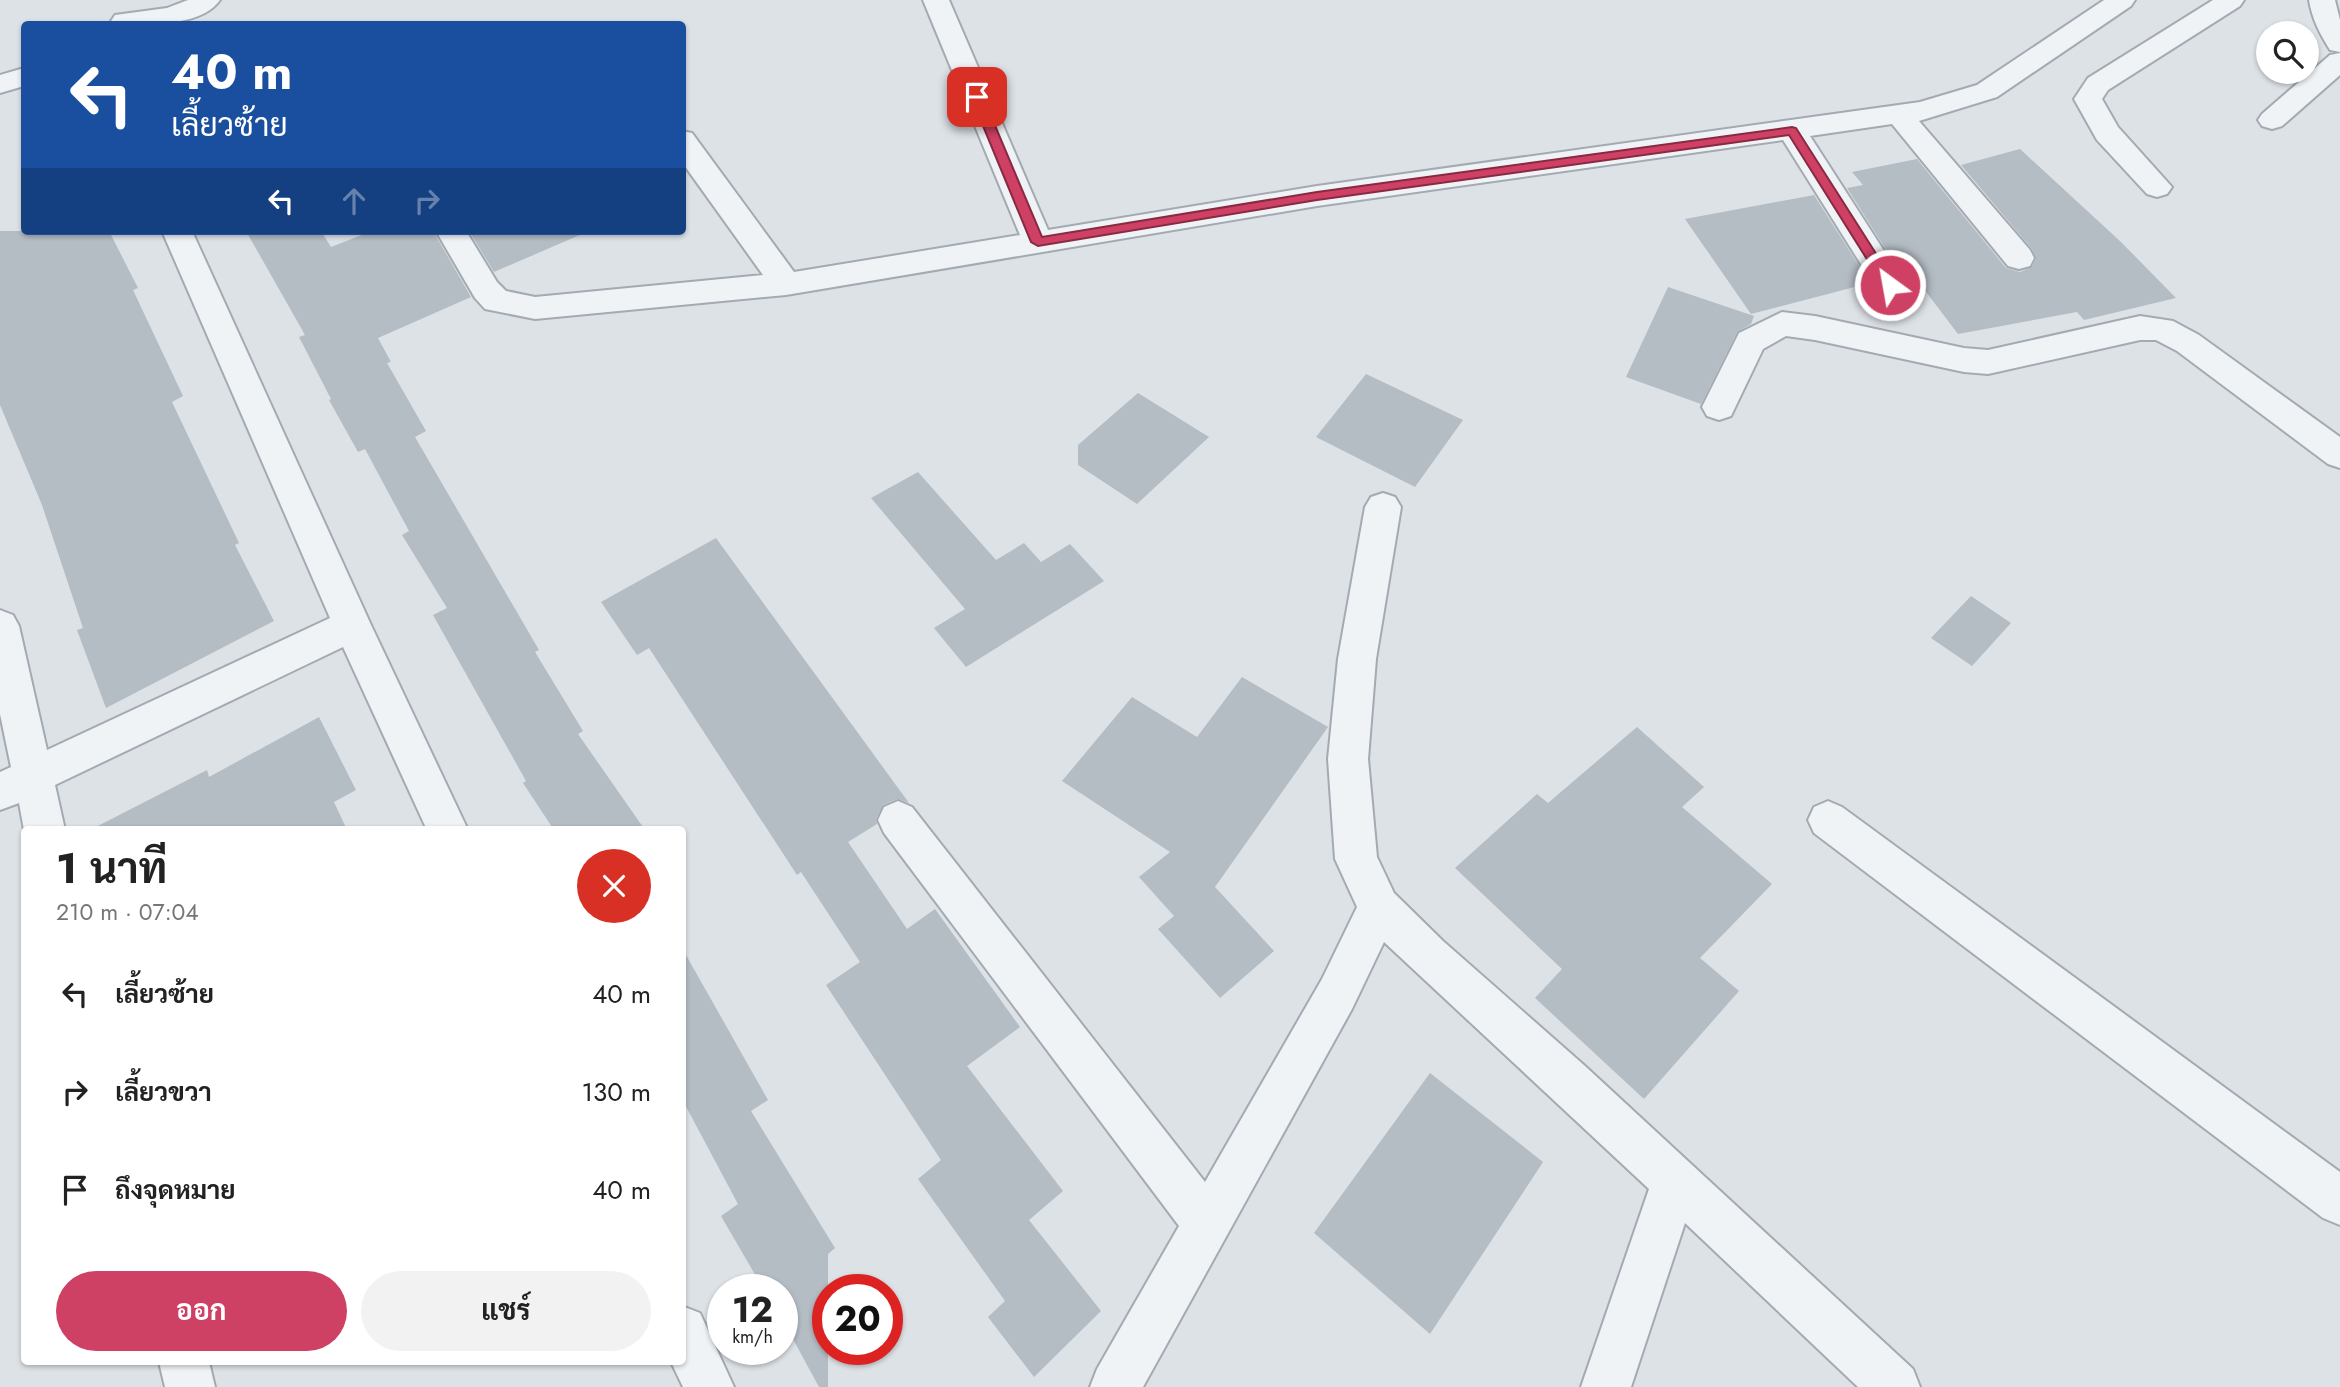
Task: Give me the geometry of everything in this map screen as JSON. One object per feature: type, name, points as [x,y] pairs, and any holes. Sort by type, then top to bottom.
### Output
[{"type":"street","points":[[124,21],[144,5],[159,0]]},
{"type":"street","points":[[138,21],[200,5],[207,0]]},
{"type":"street","points":[[936,0],[1038,242]]},
{"type":"street","points":[[453,235],[486,290],[496,301],[535,308],[786,284],[1317,196],[1923,111],[1987,91],[2122,0]]},
{"type":"street","points":[[2157,187],[2100,123],[2091,111],[2088,99],[2098,84],[2231,0]]},
{"type":"street","points":[[2322,0],[2325,17],[2340,44]]},
{"type":"street","points":[[2272,120],[2340,61]]},
{"type":"street","points":[[0,84],[21,79]]},
{"type":"street","points":[[1899,115],[2019,258]]},
{"type":"street","points":[[1792,131],[1890,285]]},
{"type":"street","points":[[686,146],[786,284]]},
{"type":"street","points":[[179,235],[352,625],[445,826]]},
{"type":"street","points":[[1718,407],[1750,341],[1782,324],[1815,328],[1964,360],[1988,362],[2115,332],[2140,328],[2162,329],[2188,343],[2340,455]]},
{"type":"street","points":[[1383,507],[1357,659],[1348,759],[1356,859],[1379,907],[1428,956],[1569,1082],[1895,1387]]},
{"type":"street","points":[[16,784],[352,625]]},
{"type":"street","points":[[0,626],[16,784],[42,826]]},
{"type":"street","points":[[898,820],[1207,1224]]},
{"type":"street","points":[[1828,820],[2340,1201]]},
{"type":"street","points":[[1115,1387],[1336,994],[1379,907]]},
{"type":"street","points":[[1606,1387],[1675,1182]]},
{"type":"street","points":[[686,1339],[709,1387]]},
{"type":"street","points":[[185,1365],[190,1387]]},
{"type":"building","points":[[2020,149],[2121,242],[2176,298],[2084,320],[2077,312],[1958,334],[1911,272],[1902,275],[1847,188],[1863,185],[1852,172],[1917,159],[2006,268],[2020,272],[2032,267],[2036,259],[2032,249],[1961,165]]},
{"type":"building","points":[[1814,195],[1870,283],[1751,314],[1685,219]]},
{"type":"building","points":[[0,231],[21,231],[21,235],[111,235],[138,288],[133,290],[183,396],[172,402],[239,543],[235,545],[274,621],[106,708],[77,630],[83,628],[42,505],[0,405]]},
{"type":"building","points":[[248,235],[324,235],[331,247],[362,235],[435,235],[471,297],[378,338],[391,362],[387,363],[426,431],[415,437],[539,650],[535,652],[583,731],[578,734],[642,826],[551,826],[523,783],[526,781],[433,615],[447,608],[402,535],[409,531],[365,449],[358,452],[329,400],[331,399],[299,337],[305,335]]},
{"type":"building","points":[[471,235],[580,235],[494,272]]},
{"type":"building","points":[[1668,287],[1754,316],[1751,324],[1737,332],[1701,404],[1626,377]]},
{"type":"building","points":[[1366,374],[1463,420],[1415,487],[1316,437]]},
{"type":"building","points":[[1138,393],[1209,437],[1137,504],[1078,465],[1078,445]]},
{"type":"building","points":[[918,472],[996,560],[1024,543],[1041,562],[1070,544],[1104,581],[966,667],[934,628],[965,609],[871,498]]},
{"type":"building","points":[[716,538],[909,803],[897,799],[883,805],[876,819],[877,824],[848,842],[907,929],[935,909],[1020,1027],[967,1066],[1063,1191],[1029,1220],[1101,1311],[1034,1377],[988,1317],[1005,1301],[918,1179],[941,1160],[826,985],[860,962],[801,872],[797,875],[649,648],[637,655],[601,602]]},
{"type":"building","points":[[1971,596],[2011,623],[1972,666],[1931,638]]},
{"type":"building","points":[[1242,677],[1328,727],[1215,887],[1274,951],[1220,998],[1158,929],[1174,916],[1139,877],[1170,852],[1062,781],[1132,697],[1197,737]]},
{"type":"building","points":[[319,717],[356,790],[334,802],[345,826],[98,826],[207,770],[209,777]]},
{"type":"building","points":[[1637,727],[1704,787],[1682,807],[1772,884],[1700,958],[1739,991],[1644,1099],[1535,998],[1562,969],[1455,868],[1537,794],[1548,803]]},
{"type":"building","points":[[686,955],[768,1100],[751,1111],[835,1248],[828,1254],[828,1274],[812,1274],[812,1365],[828,1365],[828,1387],[819,1387],[798,1348],[798,1274],[755,1274],[721,1216],[738,1204],[686,1106]]},
{"type":"building","points":[[1430,1073],[1543,1162],[1430,1334],[1314,1233]]},
{"type":"route","points":[[977,97],[1038,242],[1317,196],[1792,131],[1890,285]]}]
